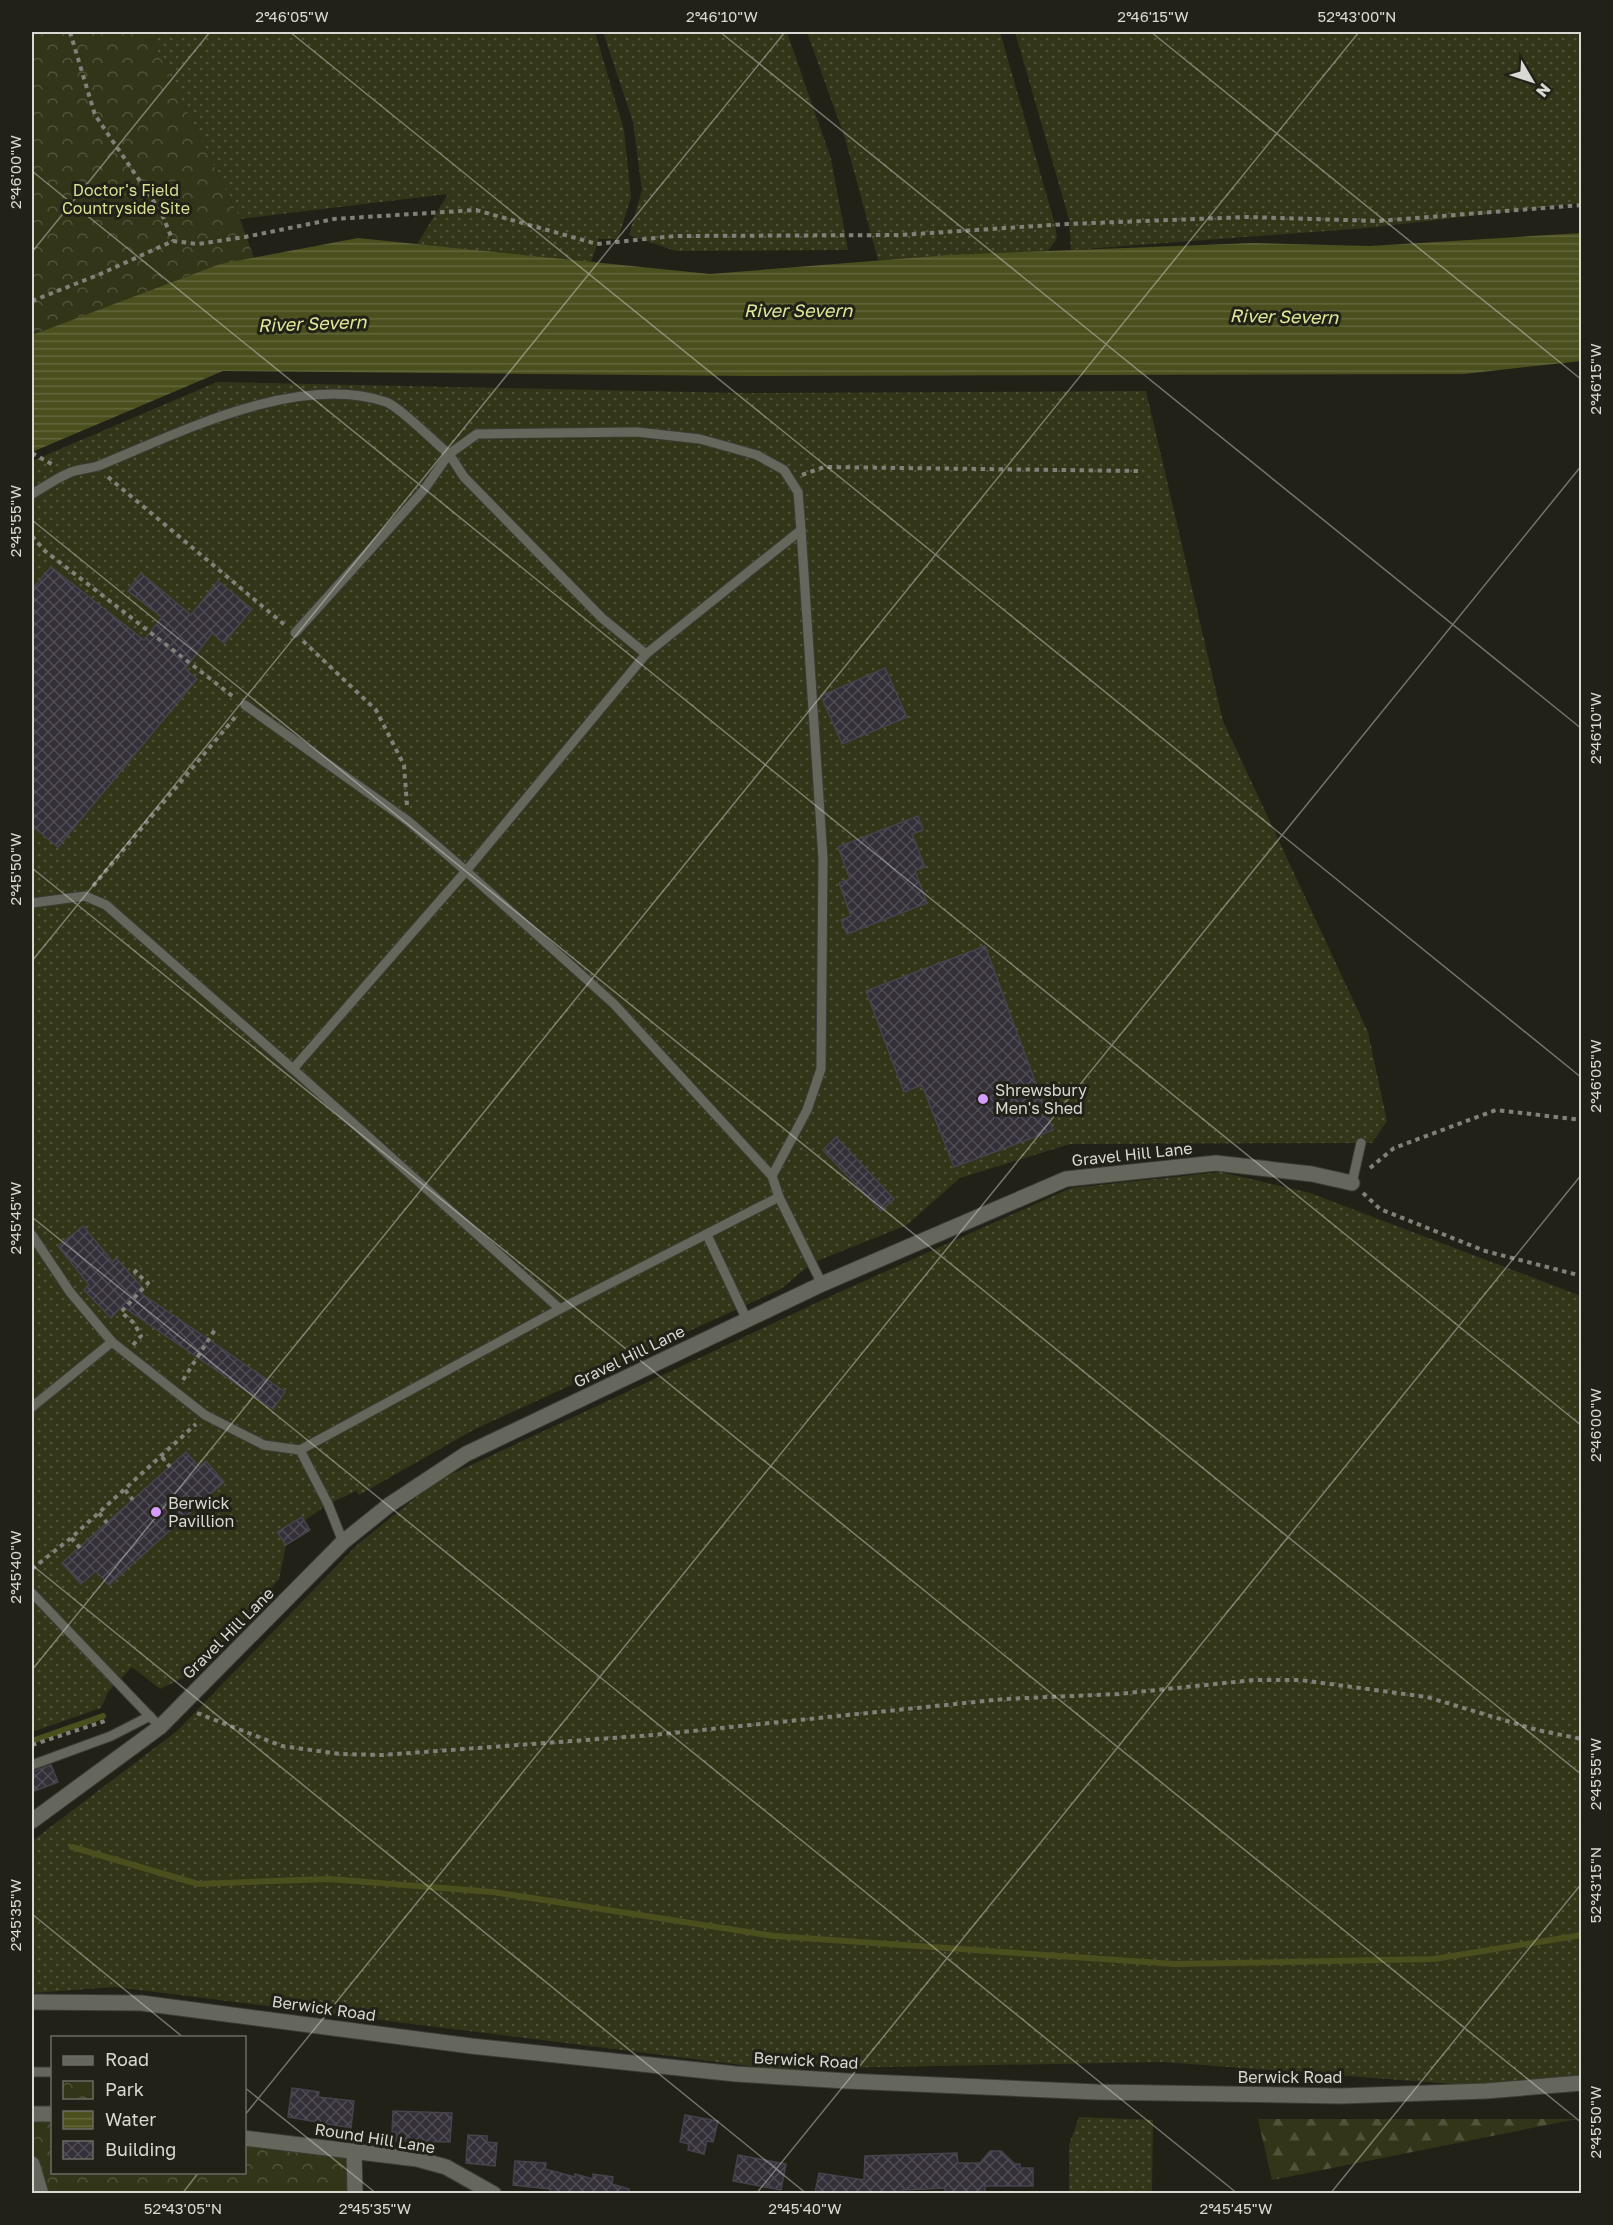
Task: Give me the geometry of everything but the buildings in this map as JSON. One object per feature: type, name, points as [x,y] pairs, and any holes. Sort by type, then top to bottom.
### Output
[{"type":"street","name":"Gravel Hill Lane","points":[[32,1821],[155,1722],[184,1703],[343,1542],[389,1505],[466,1454],[822,1284],[1066,1179],[1216,1163],[1312,1174],[1352,1183]]},
{"type":"street","name":"Berwick Road","points":[[32,2002],[141,2003],[471,2046],[736,2074],[847,2081],[1097,2092],[1341,2096],[1486,2091],[1581,2084]]},
{"type":"street","points":[[32,2114],[51,2114]]},
{"type":"street","name":"Round Hill Lane","points":[[246,2138],[417,2159],[446,2167],[494,2193]]},
{"type":"street","points":[[354,2151],[355,2193]]},
{"type":"street","points":[[32,2164],[41,2193]]},
{"type":"lane","points":[[32,494],[68,473],[96,466],[141,446],[224,415],[315,394],[354,394],[389,403],[449,454],[464,477],[602,618],[646,654]]},
{"type":"lane","points":[[294,633],[423,491],[449,454],[477,434],[637,432],[700,439],[757,455],[784,470],[798,492],[823,859],[821,1069],[807,1110],[772,1176]]},
{"type":"lane","points":[[293,1069],[466,871],[646,654],[801,530]]},
{"type":"lane","points":[[245,705],[408,821],[614,1004],[772,1176],[779,1197],[822,1284]]},
{"type":"lane","points":[[32,903],[85,896],[106,905],[154,944],[560,1309]]},
{"type":"lane","points":[[1352,1183],[1361,1143]]},
{"type":"lane","points":[[32,1235],[70,1292],[112,1342],[174,1393],[205,1415],[264,1445],[300,1450],[560,1309],[779,1197]]},
{"type":"lane","points":[[707,1235],[747,1320]]},
{"type":"lane","points":[[32,1407],[112,1342]]},
{"type":"lane","points":[[300,1450],[328,1504],[343,1542]]},
{"type":"lane","points":[[32,1593],[155,1722],[32,1765]]},
{"type":"lane","points":[[32,2072],[51,2072]]},
{"type":"path","points":[[70,32],[95,115],[161,212],[173,241]]},
{"type":"path","points":[[32,302],[173,241],[198,244],[334,219],[476,210],[597,244],[675,236],[900,235],[1081,223],[1247,217],[1378,221],[1581,206]]},
{"type":"path","points":[[32,453],[68,473]]},
{"type":"path","points":[[96,466],[294,633],[376,710],[404,765],[408,821]]},
{"type":"path","points":[[790,479],[824,467],[1140,471]]},
{"type":"path","points":[[32,536],[45,551],[245,705],[85,896]]},
{"type":"path","points":[[1581,1120],[1496,1110],[1394,1148],[1352,1183],[1380,1209],[1485,1251],[1581,1276]]},
{"type":"path","points":[[126,1354],[141,1336],[134,1323],[121,1312],[148,1283],[135,1272],[140,1266]]},
{"type":"path","points":[[174,1393],[216,1328]]},
{"type":"path","points":[[32,1569],[125,1490],[205,1415]]},
{"type":"path","points":[[162,1457],[170,1467]]},
{"type":"path","points":[[125,1490],[133,1500]]},
{"type":"path","points":[[99,1513],[107,1523]]},
{"type":"path","points":[[71,1538],[80,1548]]},
{"type":"path","points":[[184,1703],[197,1713],[282,1746],[340,1754],[383,1755],[652,1735],[1004,1698],[1118,1694],[1254,1680],[1300,1680],[1427,1697],[1537,1730],[1581,1739]]},
{"type":"path","points":[[32,1745],[113,1718]]},
{"type":"green space","name":"Doctor's Field Countryside Site","points":[[32,32],[148,32],[240,219],[254,258],[220,264],[32,335]]},
{"type":"green space","points":[[148,32],[595,32],[624,130],[631,197],[618,239],[599,239],[591,262],[417,244],[448,194],[240,219]]},
{"type":"green space","points":[[603,32],[787,32],[831,159],[848,250],[676,251],[629,235],[642,190],[633,122]]},
{"type":"green space","points":[[807,32],[1000,32],[1054,221],[1057,238],[1048,251],[878,260],[845,138]]},
{"type":"green space","points":[[1015,32],[1581,32],[1581,203],[1367,228],[1071,250],[1069,219]]},
{"type":"green space","points":[[217,382],[740,393],[1146,391],[1223,721],[1368,1032],[1387,1121],[1372,1143],[1070,1144],[960,1178],[907,1225],[812,1263],[781,1289],[475,1429],[359,1495],[356,1491],[328,1504],[304,1521],[301,1517],[278,1532],[286,1545],[279,1579],[201,1669],[160,1689],[132,1667],[108,1692],[101,1708],[32,1732],[32,461]]},
{"type":"green space","points":[[1221,1172],[1310,1193],[1581,1296],[1581,2075],[1480,2086],[1163,2062],[775,2069],[115,1987],[32,1993],[32,1841],[177,1731],[357,1545],[435,1482],[831,1296],[1071,1188]]},
{"type":"green space","points":[[32,2114],[51,2114],[51,2174],[246,2174],[246,2138],[354,2151],[355,2193],[41,2193],[32,2164]]},
{"type":"green space","points":[[1079,2117],[1153,2120],[1152,2193],[1069,2193],[1069,2145]]},
{"type":"green space","points":[[1258,2119],[1577,2119],[1272,2180]]},
{"type":"water","name":"River Severn","points":[[1581,233],[1581,361],[1464,374],[750,376],[223,371],[32,452],[32,335],[220,264],[358,238],[710,274],[948,255],[1253,243],[1370,246]]},
{"type":"waterway","points":[[32,1741],[103,1716]]},
{"type":"waterway","points":[[72,1847],[198,1884],[329,1879],[493,1892],[774,1936],[1175,1964],[1434,1959],[1582,1935]]},
{"type":"place","name":"Shrewsbury Men's Shed","points":[[983,1099]]},
{"type":"place","name":"Berwick Pavillion","points":[[156,1512]]}]
